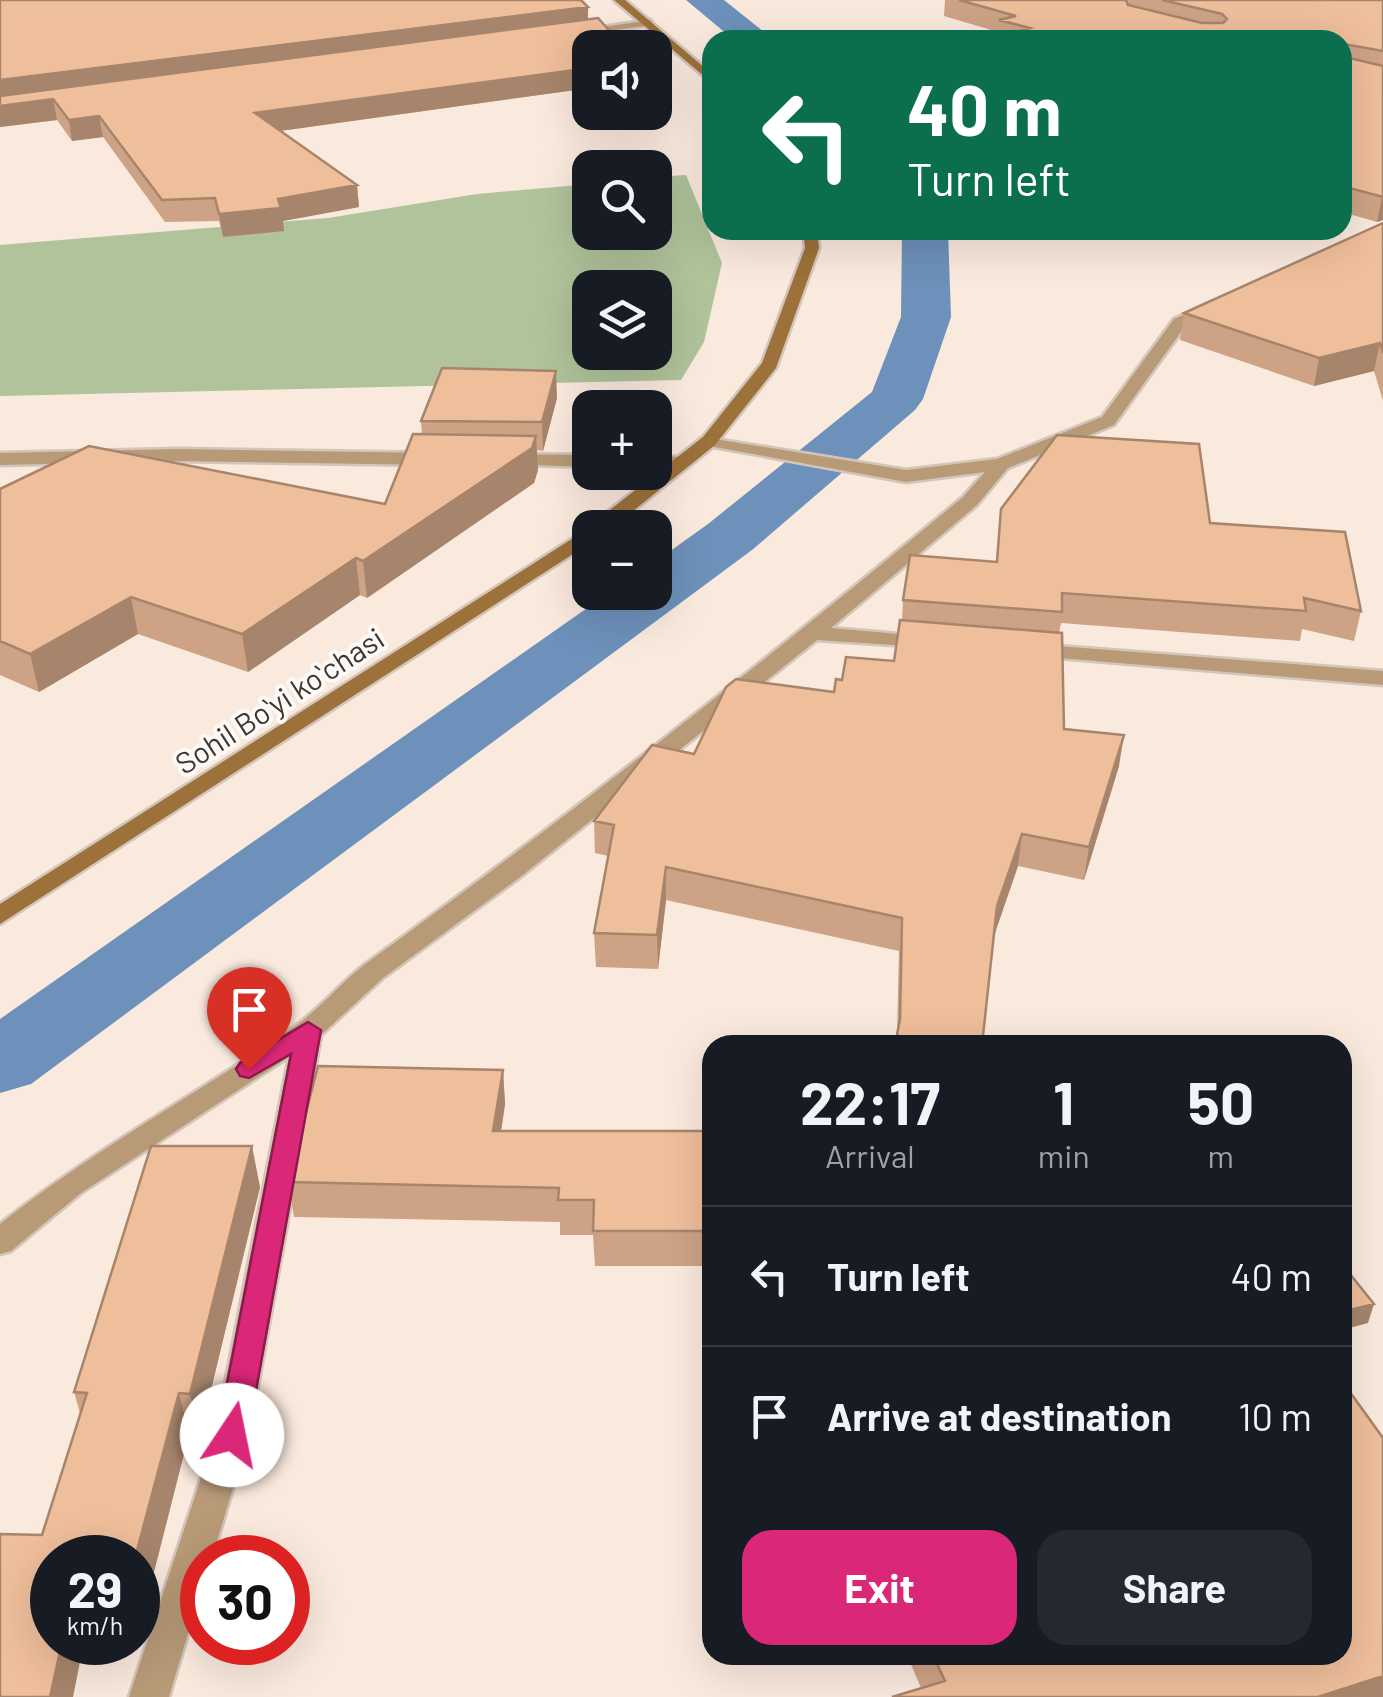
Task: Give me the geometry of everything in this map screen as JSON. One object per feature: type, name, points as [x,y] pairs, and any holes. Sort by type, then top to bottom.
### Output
[{"type":"main road","points":[[619,0],[702,71]]},
{"type":"main road","points":[[622,510],[709,441],[770,364],[812,248],[811,240]]},
{"type":"main road","name":"Sohil Boʻyi koʻchasi","points":[[0,916],[572,546]]},
{"type":"street","points":[[551,36],[650,23]]},
{"type":"street","points":[[709,441],[906,476],[1001,464],[1108,422],[1180,322],[1229,299]]},
{"type":"street","points":[[0,459],[178,455],[452,459]]},
{"type":"street","points":[[492,460],[572,461]]},
{"type":"street","points":[[672,463],[683,463]]},
{"type":"street","points":[[0,1242],[70,1186],[308,1030],[374,972],[510,873],[812,633],[970,501],[1001,464]]},
{"type":"street","points":[[812,633],[950,644]]},
{"type":"street","points":[[1009,649],[1383,678]]},
{"type":"street","points":[[149,1697],[232,1435],[308,1030]]},
{"type":"green space","points":[[686,175],[702,214],[702,240],[713,240],[722,263],[704,342],[681,380],[0,396],[0,245],[328,218],[477,194],[572,186],[572,250],[672,250],[672,176]]},
{"type":"building","points":[[0,0],[581,0],[588,7],[0,80]]},
{"type":"building","points":[[959,0],[1126,0],[1128,5],[1202,23],[1223,23],[1227,19],[1222,14],[1162,0],[1383,0],[1383,51],[1352,45],[1352,30],[1023,30],[1030,28],[999,20],[1016,16]]},
{"type":"building","points":[[598,18],[609,30],[572,30],[572,70],[255,113],[357,185],[278,199],[281,208],[219,214],[215,198],[162,200],[99,116],[69,120],[53,99],[0,106],[0,96]]},
{"type":"building","points":[[1352,59],[1383,66],[1383,197],[1352,189]]},
{"type":"building","points":[[1383,223],[1383,353],[1380,343],[1319,358],[1184,313],[1352,240]]},
{"type":"building","points":[[442,368],[556,371],[542,422],[421,421]]},
{"type":"building","points":[[413,434],[536,436],[532,448],[363,561],[356,558],[242,634],[131,597],[30,654],[0,641],[0,489],[89,446],[385,504]]},
{"type":"building","points":[[1057,435],[1199,444],[1210,523],[1345,532],[1361,611],[1304,598],[1306,611],[1062,593],[1062,612],[903,600],[910,555],[997,562],[1001,509]]},
{"type":"building","points":[[900,620],[1062,633],[1064,729],[1124,735],[1089,847],[1022,834],[997,906],[983,1035],[897,1035],[902,918],[666,867],[657,935],[594,933],[614,825],[594,821],[652,745],[694,754],[726,687],[736,679],[834,692],[836,679],[842,680],[846,657],[894,661]]},
{"type":"building","points":[[318,1066],[503,1070],[493,1131],[702,1131],[702,1231],[593,1231],[594,1200],[558,1200],[559,1188],[288,1182]]},
{"type":"building","points":[[151,1146],[252,1146],[190,1394],[179,1393],[141,1535],[42,1535],[87,1393],[74,1392]]},
{"type":"building","points":[[1352,1276],[1374,1304],[1352,1310]]},
{"type":"building","points":[[1352,1395],[1383,1438],[1383,1676],[1318,1697],[892,1697],[945,1681],[938,1665],[1352,1665]]},
{"type":"building","points":[[0,1534],[42,1535],[30,1535],[30,1665],[57,1665],[50,1697],[0,1697]]},
{"type":"waterway","points":[[703,0],[743,30]]},
{"type":"waterway","points":[[672,579],[730,537],[896,399],[926,317],[925,240]]},
{"type":"waterway","points":[[0,1062],[628,610]]},
{"type":"route","points":[[232,1435],[308,1030],[249,1069]]}]
